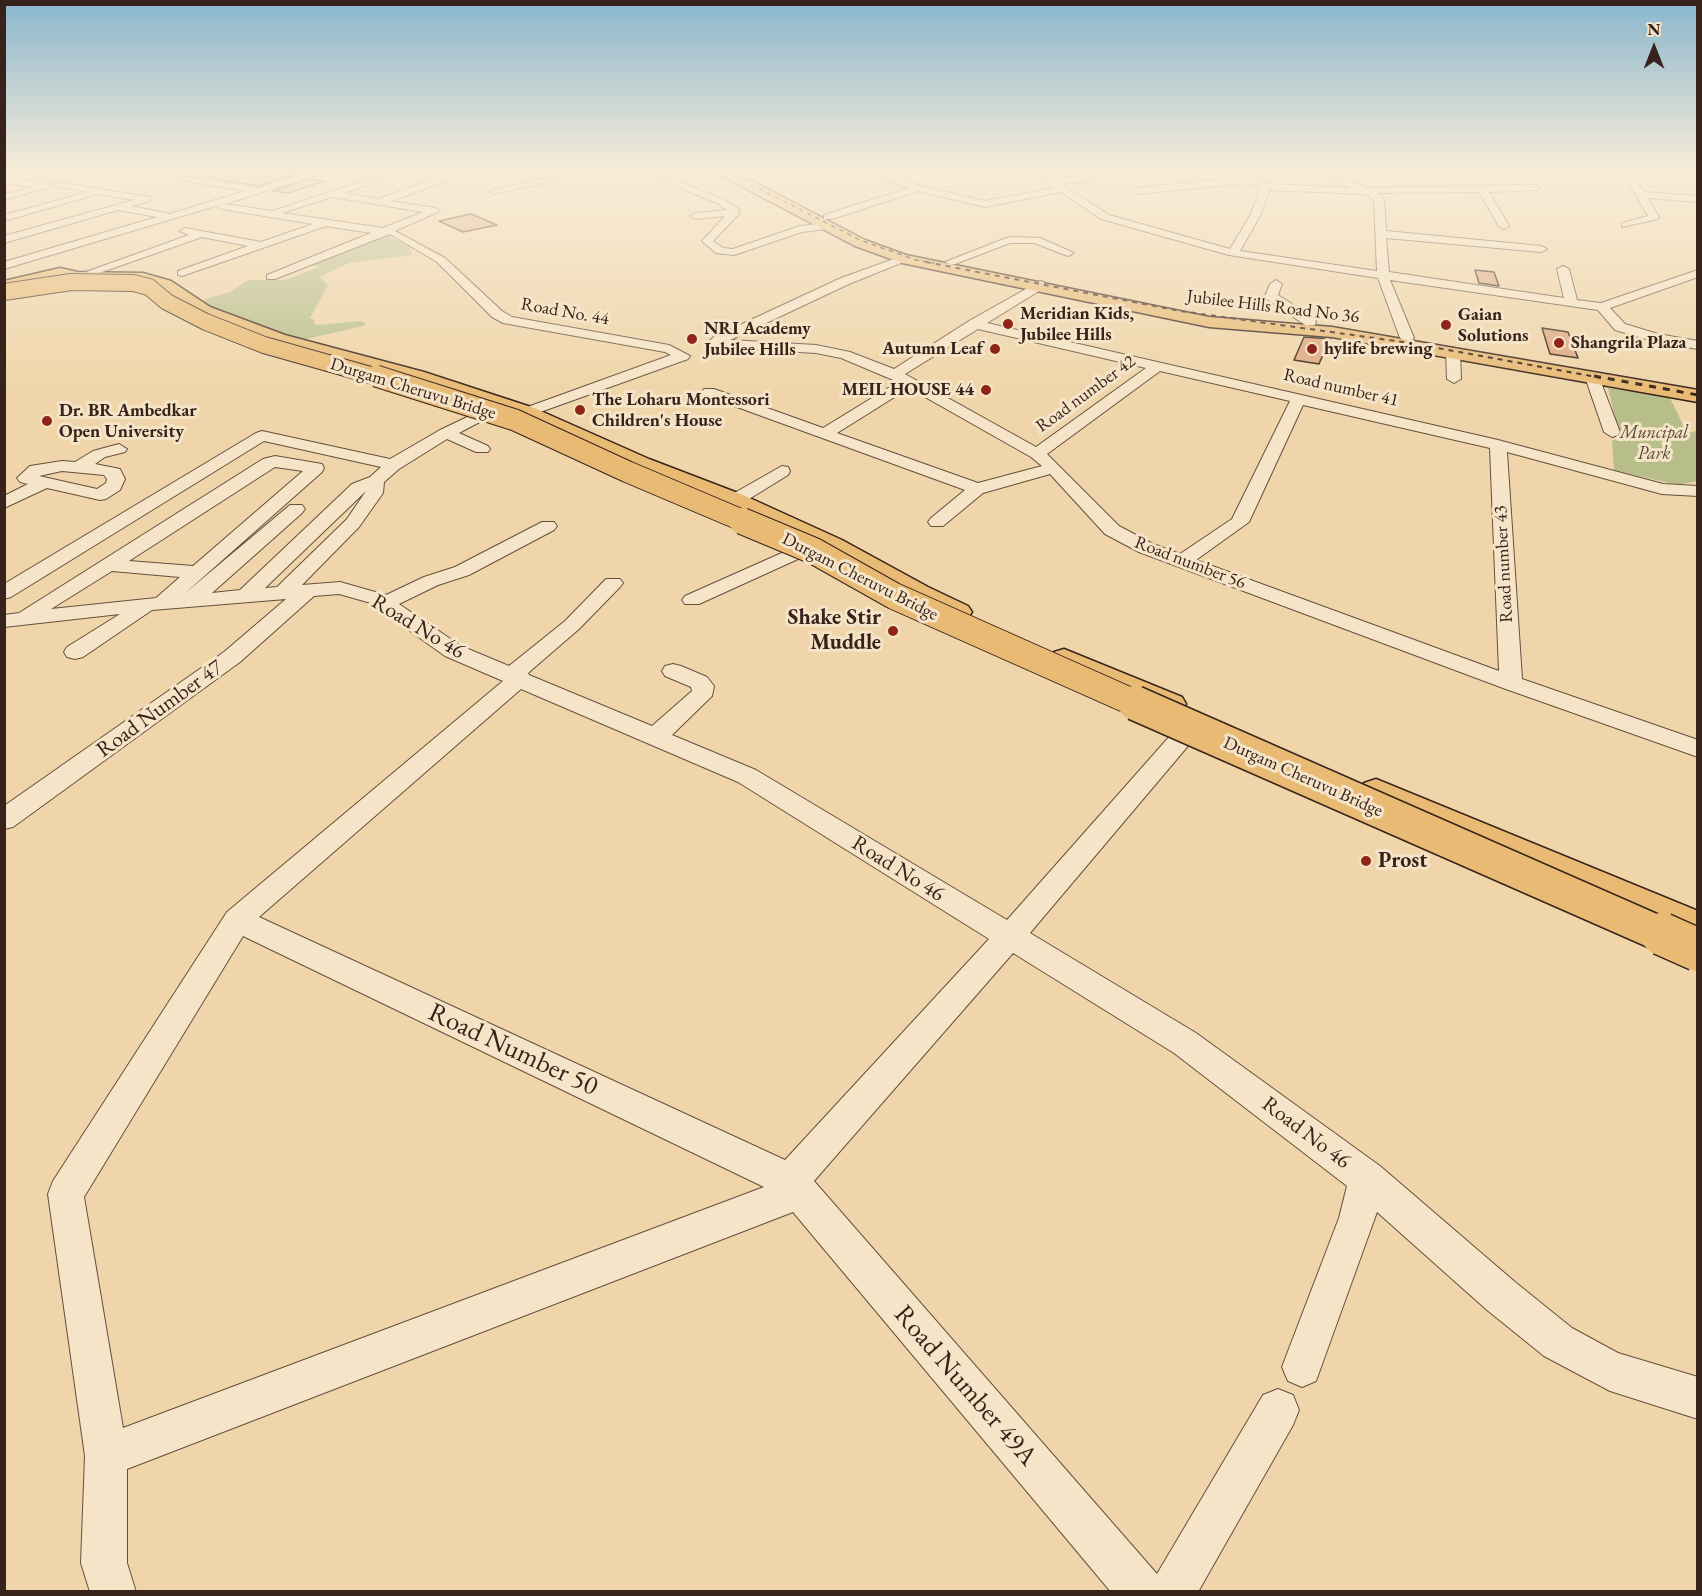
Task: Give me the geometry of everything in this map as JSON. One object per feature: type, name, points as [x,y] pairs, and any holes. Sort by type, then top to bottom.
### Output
[{"type":"main road","name":"Jubilee Hills Road No 36","points":[[870,246],[902,258],[957,265],[1232,317],[1310,322],[1407,338],[1544,365],[1592,377],[1698,396]]},
{"type":"main road","name":"Jubilee Hills Road No 36","points":[[887,246],[1040,285],[1209,322],[1332,332],[1698,390]]},
{"type":"main road","points":[[4,291],[56,274],[80,280],[137,288],[189,321],[241,342],[484,414],[616,476],[802,550],[888,600],[1032,655],[1698,928]]},
{"type":"main road","points":[[4,291],[40,288],[80,280],[143,278],[166,284],[204,310],[221,318],[279,339],[417,376],[527,412],[640,464],[735,501],[833,545],[1032,655],[1185,734],[1698,960]]},
{"type":"main road","name":"Durgam Cheruvu Bridge","points":[[4,291],[76,279],[142,280],[165,289],[209,318],[272,342],[404,376],[534,419],[640,469],[774,523],[826,547],[911,595],[961,619],[1351,789],[1698,935]]},
{"type":"main road","name":"Durgam Cheruvu Bridge","points":[[4,291],[71,282],[133,283],[149,287],[167,302],[206,322],[264,345],[400,383],[515,420],[628,472],[814,551],[894,596],[948,621],[1698,950]]},
{"type":"main road","points":[[380,383],[417,376]]},
{"type":"street","points":[[18,262],[68,246]]},
{"type":"street","points":[[18,262],[73,246]]},
{"type":"street","points":[[80,280],[169,246]]},
{"type":"street","points":[[182,273],[259,246]]},
{"type":"street","points":[[271,277],[354,246]]},
{"type":"street","points":[[433,246],[438,248]]},
{"type":"street","name":"Road No. 44","points":[[433,246],[438,248],[497,314],[508,320],[669,349],[699,349]]},
{"type":"street","points":[[714,246],[720,251],[734,252],[750,246]]},
{"type":"street","points":[[957,265],[996,246]]},
{"type":"street","points":[[1052,246],[1068,253]]},
{"type":"street","points":[[1210,246],[1233,253],[1602,307],[1698,273]]},
{"type":"street","points":[[1233,253],[1237,246]]},
{"type":"street","points":[[1381,246],[1383,276],[1407,338]]},
{"type":"street","points":[[1514,246],[1541,249]]},
{"type":"street","points":[[4,251],[21,267],[56,274]]},
{"type":"street","points":[[527,412],[699,349],[845,281],[902,258]]},
{"type":"street","points":[[1563,269],[1572,303]]},
{"type":"street","points":[[1276,284],[1271,296],[1310,322]]},
{"type":"street","points":[[895,374],[1040,285]]},
{"type":"street","points":[[1602,307],[1620,327],[1656,338],[1698,345]]},
{"type":"street","name":"Road number 41","points":[[974,324],[1498,445],[1662,489],[1698,491]]},
{"type":"street","name":"Road number 56","points":[[699,349],[816,349],[845,355],[895,374],[1037,454],[1054,468],[1112,530],[1146,548],[1511,683],[1698,749]]},
{"type":"street","points":[[1453,352],[1454,379]]},
{"type":"street","name":"Road number 42","points":[[1037,454],[1158,366]]},
{"type":"street","points":[[1592,377],[1612,432]]},
{"type":"street","points":[[825,434],[909,381]]},
{"type":"street","points":[[709,392],[977,489]]},
{"type":"street","points":[[1182,561],[1240,522],[1299,399]]},
{"type":"street","points":[[247,595],[358,488],[376,481],[393,465],[446,433],[484,414]]},
{"type":"street","points":[[446,433],[482,449]]},
{"type":"street","points":[[4,593],[262,436],[393,465]]},
{"type":"street","name":"Road number 43","points":[[1498,445],[1511,683]]},
{"type":"street","points":[[80,466],[99,454],[119,449]]},
{"type":"street","points":[[13,620],[111,565],[268,463],[275,461],[315,467],[196,572],[155,603],[75,652]]},
{"type":"street","points":[[80,466],[107,470],[114,473],[116,479],[114,486],[100,495],[45,482],[26,478],[36,470],[80,466]]},
{"type":"street","points":[[937,522],[977,489],[1054,468]]},
{"type":"street","points":[[735,501],[782,471]]},
{"type":"street","name":"Road Number 47","points":[[4,820],[232,657],[297,591],[353,523],[374,493],[376,481]]},
{"type":"street","points":[[4,504],[45,482]]},
{"type":"street","points":[[192,600],[296,509]]},
{"type":"street","points":[[384,604],[431,581],[462,572],[548,526]]},
{"type":"street","points":[[692,600],[802,550]]},
{"type":"street","points":[[111,565],[196,572]]},
{"type":"street","points":[[113,1592],[104,1563],[106,1456],[66,1194],[237,920],[516,677],[613,583]]},
{"type":"street","name":"Road No 46","points":[[13,620],[155,603],[340,588],[378,599],[453,651],[747,776],[1185,1043],[1367,1179],[1501,1296],[1558,1342],[1610,1371],[1698,1398]]},
{"type":"street","points":[[74,630],[106,631]]},
{"type":"street","points":[[655,738],[701,696],[703,691],[703,686],[699,682],[673,671]]},
{"type":"street","points":[[106,1456],[794,1186],[1185,734]]},
{"type":"street","name":"Road Number 50","points":[[237,920],[794,1186]]},
{"type":"street","points":[[1302,1367],[1358,1218],[1367,1179]]},
{"type":"street","name":"Road Number 49A","points":[[794,1186],[1142,1592]]},
{"type":"street","points":[[1172,1592],[1278,1410]]},
{"type":"green space","points":[[353,246],[409,246],[412,255],[349,263],[319,277],[328,285],[310,318],[314,320],[314,324],[361,321],[366,323],[363,326],[294,342],[192,303],[230,292],[248,280],[285,280],[319,267],[307,264]]},
{"type":"green space","name":"Muncipal Park","points":[[1608,388],[1670,398],[1687,433],[1697,431],[1697,481],[1677,485],[1614,470],[1612,441],[1620,438]]},
{"type":"building","points":[[1475,270],[1494,272],[1499,286],[1479,283]]},
{"type":"building","name":"Shangrila Plaza","points":[[1542,328],[1568,332],[1578,358],[1550,354]]},
{"type":"building","name":"hylife brewing","points":[[1304,337],[1330,339],[1319,364],[1294,360]]},
{"type":"railway","points":[[878,246],[916,260],[934,263]]},
{"type":"railway","points":[[926,262],[1180,311],[1410,343],[1602,378]]},
{"type":"railway","points":[[1594,376],[1698,395]]},
{"type":"place","name":"Meridian Kids, Jubilee Hills","points":[[1008,324]]},
{"type":"place","name":"Gaian Solutions","points":[[1446,325]]},
{"type":"place","name":"NRI Academy Jubilee Hills","points":[[692,339]]},
{"type":"place","name":"Shangrila Plaza","points":[[1559,343]]},
{"type":"place","name":"Autumn Leaf","points":[[995,349]]},
{"type":"place","name":"hylife brewing","points":[[1312,349]]},
{"type":"place","name":"MEIL HOUSE 44","points":[[986,390]]},
{"type":"place","name":"The Loharu Montessori Children's House","points":[[580,410]]},
{"type":"place","name":"Dr. BR Ambedkar Open University","points":[[47,421]]},
{"type":"place","name":"Shake Stir Muddle","points":[[893,631]]},
{"type":"place","name":"Prost","points":[[1366,861]]}]
